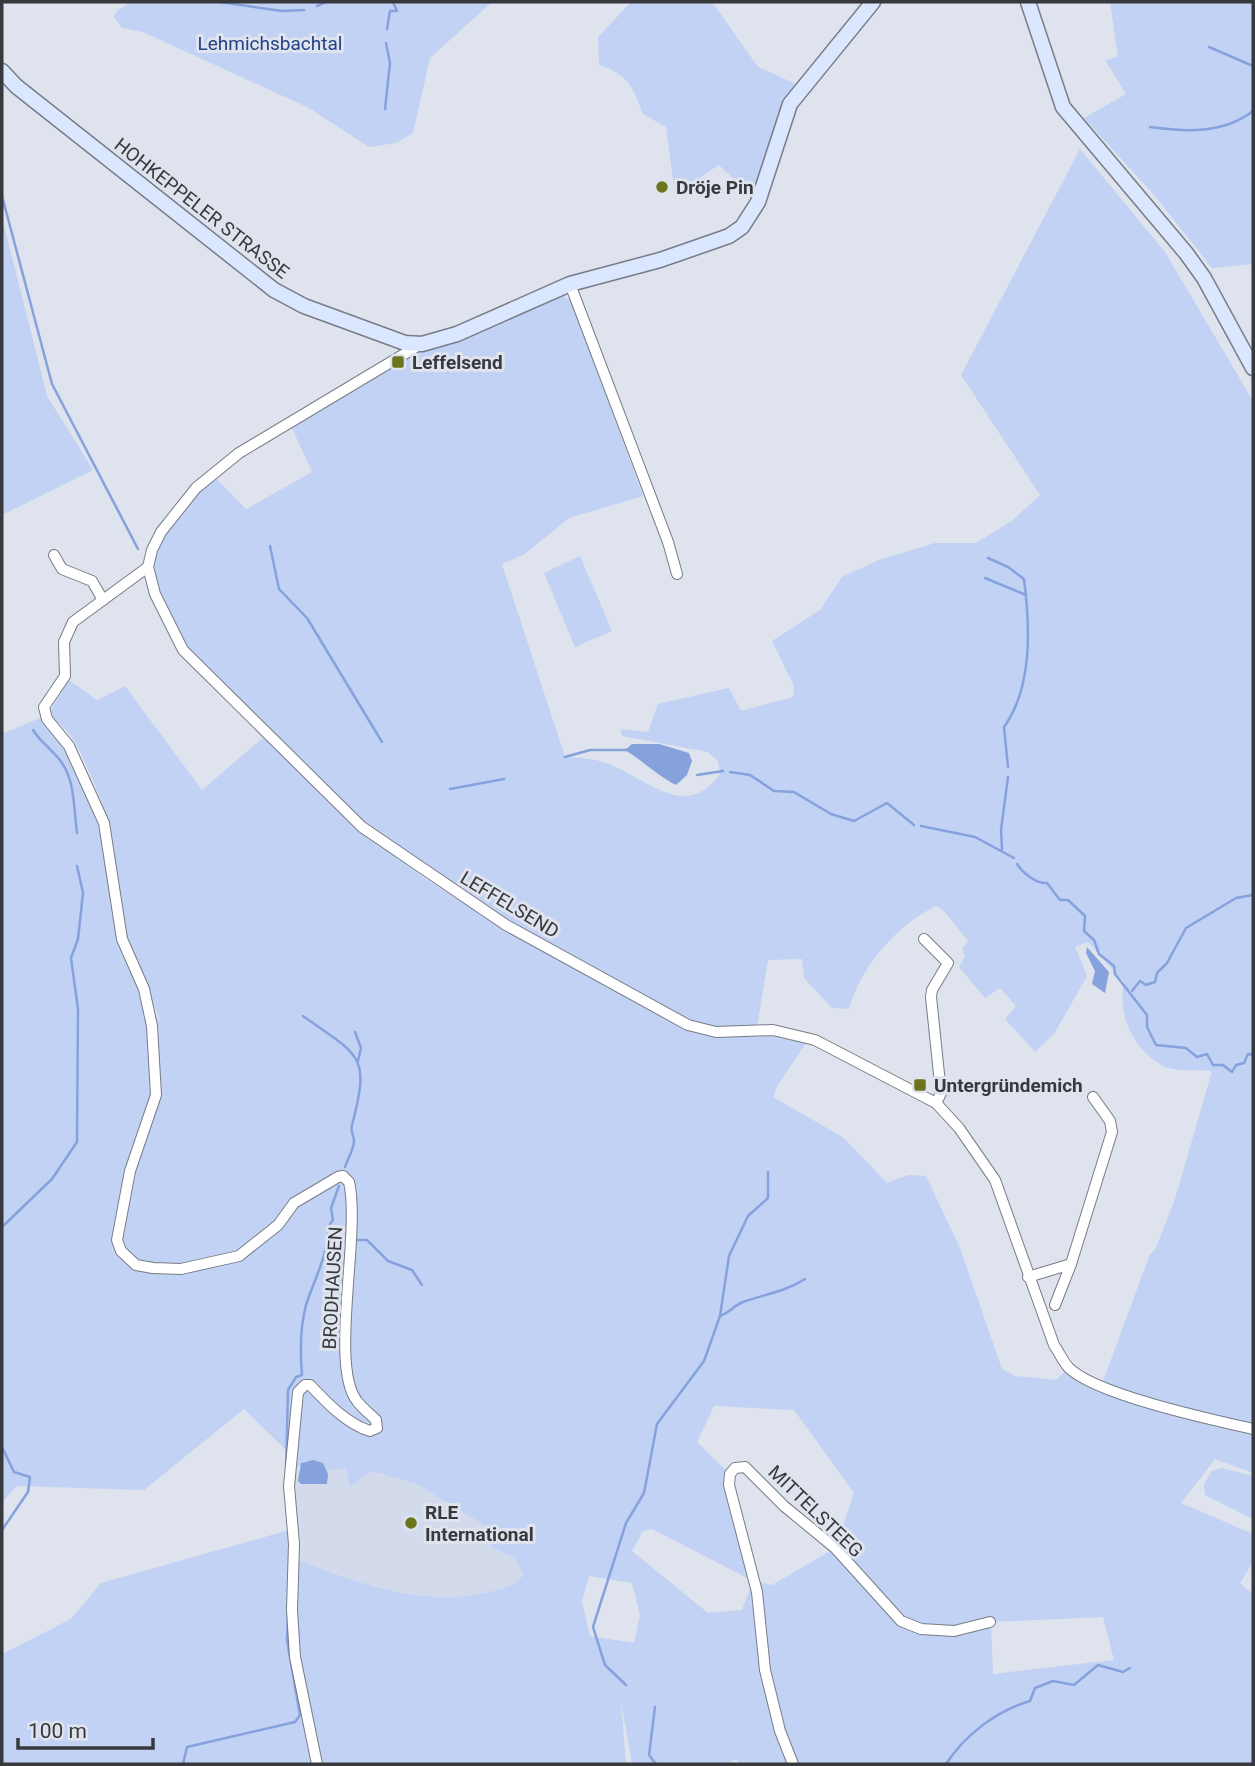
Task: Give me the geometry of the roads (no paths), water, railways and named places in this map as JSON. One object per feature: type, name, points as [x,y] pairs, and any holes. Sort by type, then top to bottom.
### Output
[{"type":"street","name":"HOHKEPPELER STRASSE","points":[[2,71],[16,86],[274,290],[304,306],[405,344],[422,344],[457,334],[570,284],[660,260],[729,236],[742,227],[758,202],[790,104],[873,2]]},
{"type":"street","points":[[1028,2],[1063,107],[1186,253],[1204,278],[1253,368]]},
{"type":"street","points":[[570,284],[668,542],[677,574]]},
{"type":"street","points":[[54,555],[62,569],[92,581],[103,600],[148,567],[161,532],[178,508],[224,463],[422,344]]},
{"type":"street","name":"LEFFELSEND","points":[[148,567],[161,607],[183,650],[362,827],[426,873],[535,942],[674,1018],[703,1030],[773,1030],[815,1040],[936,1103]]},
{"type":"street","name":"BRODHAUSEN","points":[[103,600],[73,622],[64,642],[65,676],[44,707],[47,719],[69,746],[104,823],[122,939],[148,1005],[157,1066],[156,1095],[130,1171],[117,1240],[127,1259],[153,1268],[181,1269],[239,1256],[278,1225],[294,1203],[338,1177],[343,1176],[349,1182],[353,1225],[347,1275],[345,1359],[351,1391],[357,1402],[376,1420],[377,1428],[370,1431],[354,1423],[328,1404],[310,1385],[305,1385],[298,1392],[291,1455],[295,1657],[317,1764]]},
{"type":"street","points":[[924,940],[948,963],[932,989],[931,998],[941,1093],[936,1103],[959,1128],[995,1180],[1028,1277],[1055,1345],[1069,1368],[1102,1385],[1161,1406],[1253,1429]]},
{"type":"street","points":[[1055,1305],[1071,1264],[1112,1132],[1110,1121],[1093,1097]]},
{"type":"street","points":[[1028,1277],[1071,1264]]},
{"type":"street","name":"MITTELSTEEG","points":[[793,1764],[780,1731],[765,1670],[757,1592],[729,1485],[730,1474],[735,1468],[745,1467],[784,1506],[827,1541],[901,1621],[921,1629],[954,1630],[990,1622]]},
{"type":"water","points":[[632,744],[659,744],[689,753],[692,761],[687,775],[676,785],[625,750]]},
{"type":"water","points":[[1087,947],[1109,972],[1105,993],[1092,984],[1095,971],[1086,953]]},
{"type":"water","points":[[313,1460],[323,1463],[328,1474],[327,1484],[301,1484],[298,1481],[301,1463]]},
{"type":"waterway","points":[[220,2],[282,11],[304,10]]},
{"type":"waterway","points":[[317,6],[326,2]]},
{"type":"waterway","points":[[387,29],[390,11],[397,11],[393,2]]},
{"type":"waterway","points":[[385,109],[390,63],[386,43]]},
{"type":"waterway","points":[[1209,47],[1253,66]]},
{"type":"waterway","points":[[1150,127],[1204,130],[1229,124],[1253,111]]},
{"type":"waterway","points":[[2,196],[52,384],[138,549]]},
{"type":"waterway","points":[[270,546],[279,589],[307,618],[382,742]]},
{"type":"waterway","points":[[988,558],[1008,567],[1024,579],[1026,597],[1028,636],[1025,675],[1020,694],[1004,727],[1008,767]]},
{"type":"waterway","points":[[985,578],[1026,595]]},
{"type":"waterway","points":[[33,730],[66,770],[72,788],[77,833]]},
{"type":"waterway","points":[[565,757],[590,750],[627,750]]},
{"type":"waterway","points":[[697,775],[723,771]]},
{"type":"waterway","points":[[730,772],[750,775],[774,791],[794,792],[831,814],[854,821],[887,803],[914,825]]},
{"type":"waterway","points":[[1002,850],[1001,830],[1008,777]]},
{"type":"waterway","points":[[450,789],[504,779]]},
{"type":"waterway","points":[[921,826],[975,837],[1014,858]]},
{"type":"waterway","points":[[1017,864],[1030,877],[1047,883],[1060,900],[1068,900],[1085,916],[1084,931],[1094,940],[1099,954],[1114,966],[1115,974],[1147,1015],[1147,1027],[1156,1045],[1186,1048],[1197,1057],[1207,1054],[1213,1065],[1223,1065],[1232,1072],[1236,1065],[1244,1063],[1248,1054],[1253,1055]]},
{"type":"waterway","points":[[2,1227],[52,1179],[77,1142],[78,1009],[71,958],[78,939],[83,893],[77,866]]},
{"type":"waterway","points":[[1132,991],[1140,981],[1146,985],[1155,982],[1157,973],[1167,963],[1186,928],[1236,898],[1253,895]]},
{"type":"waterway","points":[[303,1016],[348,1049],[360,1070],[358,1102],[352,1128],[354,1144],[345,1167]]},
{"type":"waterway","points":[[355,1032],[361,1048],[358,1061]]},
{"type":"waterway","points":[[626,1685],[605,1665],[593,1627],[626,1523],[644,1493],[657,1424],[704,1361],[720,1316],[729,1256],[748,1216],[768,1198],[768,1172]]},
{"type":"waterway","points":[[286,1470],[288,1390],[296,1377],[302,1375],[301,1340],[304,1314],[324,1257],[328,1227],[333,1220],[331,1208],[339,1186]]},
{"type":"waterway","points":[[357,1240],[367,1240],[388,1261],[412,1270],[422,1285]]},
{"type":"waterway","points":[[326,1248],[346,1241]]},
{"type":"waterway","points":[[720,1316],[743,1302],[782,1290],[805,1279]]},
{"type":"waterway","points":[[2,1447],[14,1472],[30,1477],[28,1492],[2,1530]]},
{"type":"waterway","points":[[183,1764],[187,1747],[295,1722],[300,1715],[287,1640],[288,1615]]},
{"type":"waterway","points":[[946,1764],[962,1743],[982,1725],[1005,1711],[1030,1701],[1035,1688],[1053,1681],[1074,1685],[1098,1665],[1123,1672],[1130,1668]]},
{"type":"waterway","points":[[655,1707],[649,1755],[656,1764]]},
{"type":"place","name":"Dröje Pin","points":[[662,187]]},
{"type":"place","name":"Leffelsend","points":[[398,362]]},
{"type":"place","name":"Untergründemich","points":[[920,1085]]},
{"type":"place","name":"RLE International","points":[[411,1523]]},
{"type":"park label","name":"Lehmichsbachtal","points":[[270,43]]}]
